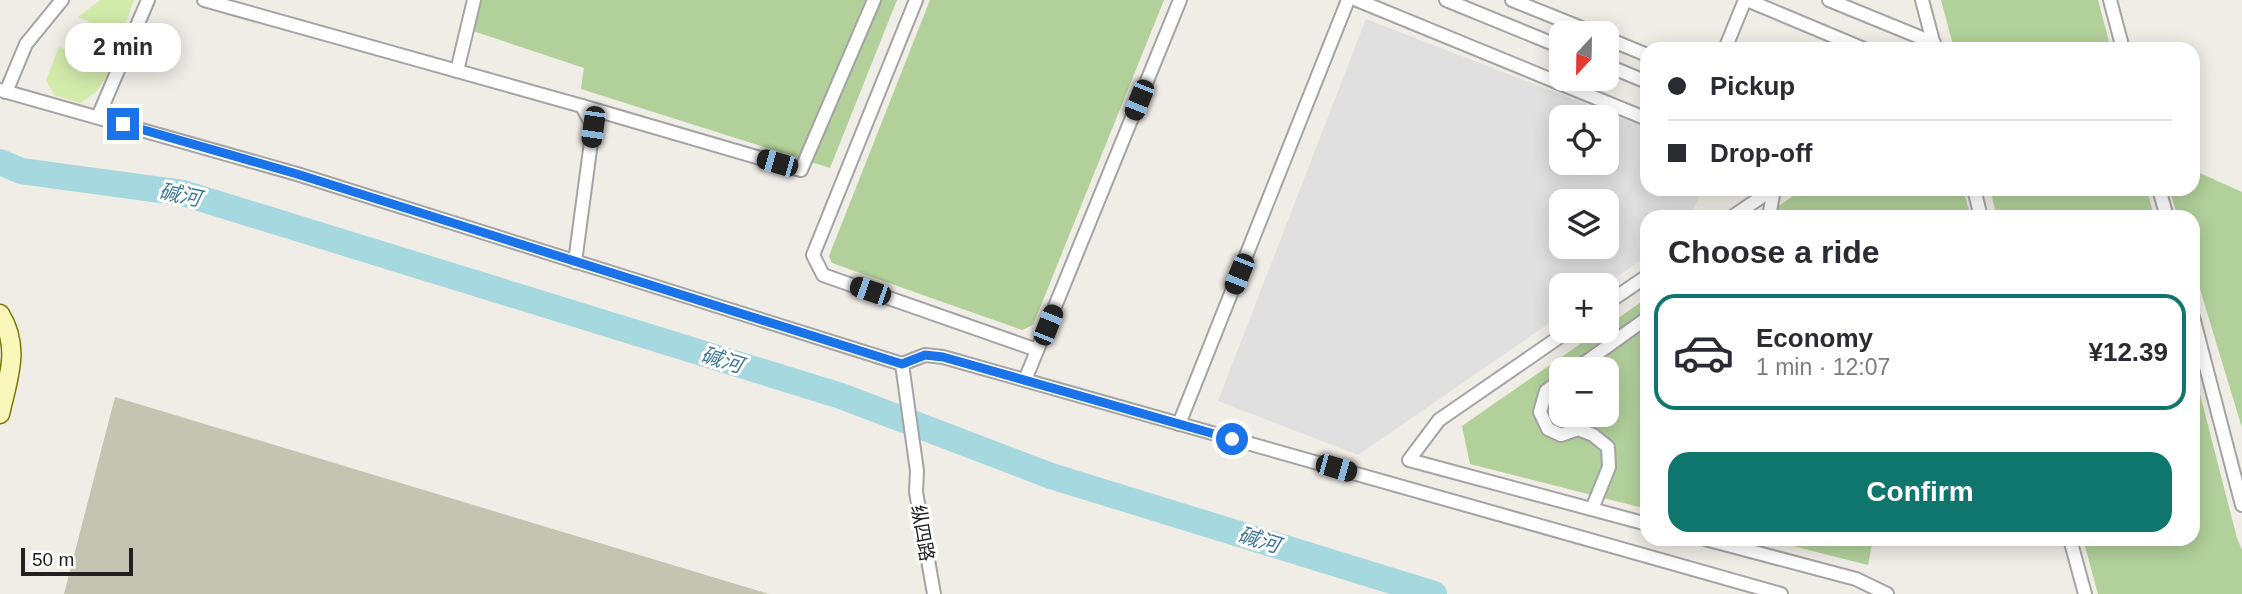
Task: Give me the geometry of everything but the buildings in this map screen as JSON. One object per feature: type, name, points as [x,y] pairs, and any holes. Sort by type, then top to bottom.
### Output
[{"type":"street","points":[[62,0],[26,44],[3,91],[297,174],[902,364],[925,355],[943,357],[1781,594]]},
{"type":"street","points":[[98,117],[148,0]]},
{"type":"street","points":[[204,0],[801,170],[874,0]]},
{"type":"street","points":[[457,71],[474,0]]},
{"type":"street","points":[[916,0],[813,255],[823,275],[1037,350]]},
{"type":"street","points":[[1025,380],[1180,0]]},
{"type":"street","points":[[1179,424],[1348,0]]},
{"type":"street","points":[[1357,0],[1640,116]]},
{"type":"street","points":[[1446,0],[1549,42]]},
{"type":"street","points":[[1511,0],[1564,21]]},
{"type":"street","points":[[1728,42],[1746,0],[1847,42]]},
{"type":"street","points":[[1829,0],[1926,42]]},
{"type":"street","points":[[1922,0],[1934,42]]},
{"type":"street","points":[[2110,0],[2121,42]]},
{"type":"street","points":[[1619,43],[1640,52]]},
{"type":"street","points":[[1619,70],[1640,79]]},
{"type":"street","points":[[575,262],[593,127],[582,106]]},
{"type":"street","points":[[1742,210],[1763,196]]},
{"type":"street","points":[[1619,295],[1640,281]]},
{"type":"street","points":[[0,314],[6,324],[13,354],[0,414]]},
{"type":"street","points":[[1593,357],[1640,323]]},
{"type":"street","points":[[1551,343],[1439,420],[1409,460],[1640,522]]},
{"type":"street","points":[[2200,344],[2242,505]]},
{"type":"street","name":"纵四路","points":[[902,364],[918,471],[915,492],[934,594]]},
{"type":"street","points":[[1549,389],[1540,412],[1548,429],[1561,435],[1578,429],[1593,435],[1608,447],[1609,467],[1591,509]]},
{"type":"street","points":[[1731,546],[1856,579],[1887,594]]},
{"type":"street","points":[[2072,546],[2085,594]]},
{"type":"shaded area","points":[[1366,19],[1588,105],[1549,105],[1549,175],[1619,175],[1619,117],[1640,125],[1640,196],[1699,196],[1693,210],[1640,210],[1640,261],[1619,275],[1619,273],[1549,273],[1549,323],[1358,455],[1218,401]]},
{"type":"shaded area","points":[[115,397],[769,594],[64,594]]},
{"type":"green space","points":[[100,0],[134,0],[107,76],[96,92],[80,103],[54,95],[46,80],[59,47],[71,52],[74,43],[85,46],[95,25],[78,17]]},
{"type":"green space","points":[[481,0],[897,0],[830,168],[581,89],[584,68],[473,31]]},
{"type":"green space","points":[[930,0],[1164,0],[1033,325],[1022,330],[832,263],[829,256]]},
{"type":"green space","points":[[1941,0],[2098,0],[2109,42],[1952,42]]},
{"type":"green space","points":[[2200,173],[2242,192],[2242,428],[2200,289],[2200,210],[2176,210],[2171,196],[2200,196]]},
{"type":"green space","points":[[1793,196],[1965,196],[1969,210],[1773,210]]},
{"type":"green space","points":[[1992,196],[2149,196],[2152,210],[1995,210]]},
{"type":"green space","points":[[1640,303],[1640,507],[1470,464],[1462,426],[1549,366],[1549,427],[1619,427],[1619,357],[1562,357],[1582,343],[1619,343],[1619,318]]},
{"type":"green space","points":[[2200,394],[2242,550],[2242,594],[2098,594],[2085,546],[2200,546]]},
{"type":"green space","points":[[1793,546],[1872,546],[1868,565]]},
{"type":"waterway","name":"碱河","points":[[0,162],[21,171],[183,193],[841,396],[1051,476],[1434,594]]},
{"type":"route","points":[[123,124],[297,174],[902,364],[925,355],[943,357],[1232,439]]}]
